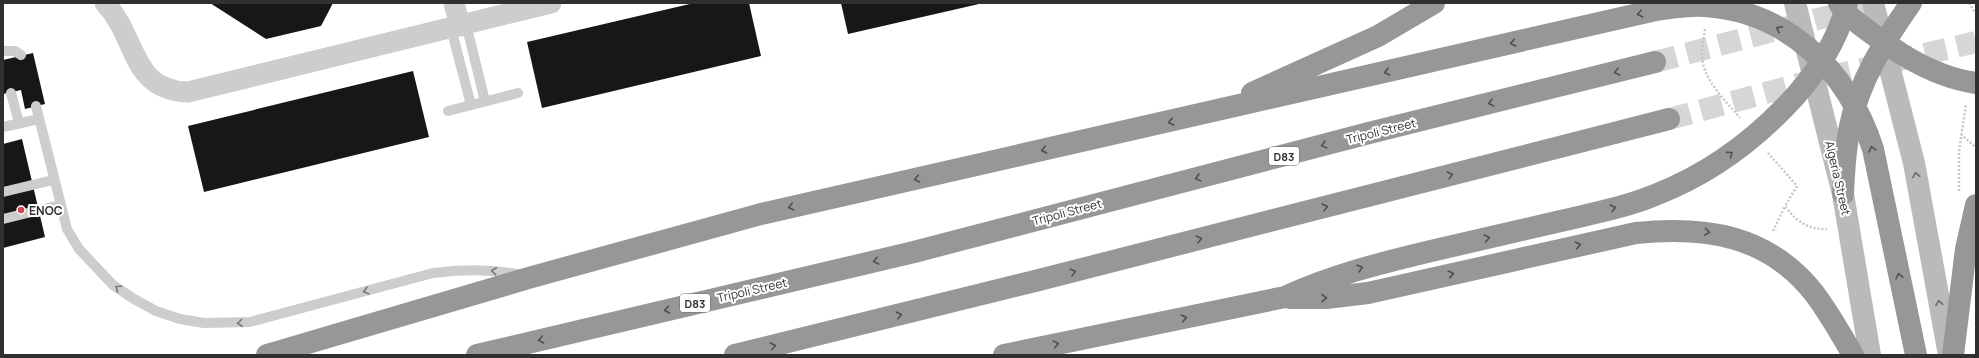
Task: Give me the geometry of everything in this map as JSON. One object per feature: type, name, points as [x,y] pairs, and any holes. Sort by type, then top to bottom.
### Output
[{"type":"highway","points":[[1209,113],[1378,36],[1434,3]]},
{"type":"highway","points":[[1843,194],[1845,160],[1855,106],[1860,92],[1885,43],[1911,3]]},
{"type":"highway","points":[[267,355],[532,277],[761,214],[1656,10],[1682,6],[1704,6],[1740,12],[1761,19],[1785,31],[1844,88],[1855,106],[1866,128],[1873,149],[1916,355]]},
{"type":"highway","points":[[1285,298],[1325,280],[1367,266],[1615,208],[1654,196],[1702,172],[1742,145],[1769,123],[1791,101],[1814,60],[1828,51],[1843,6],[1885,43],[1928,68],[1953,78],[1976,83]]},
{"type":"highway","name":"Tripoli Street","points":[[477,355],[914,252],[1377,131],[1655,62]]},
{"type":"highway","points":[[735,355],[1035,281],[1669,119]]},
{"type":"highway","points":[[1953,355],[1966,249],[1976,205]]},
{"type":"highway","points":[[1004,355],[1285,298],[1326,298],[1347,296],[1636,233],[1665,230],[1693,230],[1722,234],[1747,243],[1772,256],[1794,273],[1813,292],[1830,315],[1853,355]]},
{"type":"main road","name":"Algeria Street","points":[[1795,3],[1814,60],[1843,194],[1870,355]]},
{"type":"main road","points":[[1873,3],[1885,43],[1914,163],[1949,355]]},
{"type":"street","points":[[105,3],[121,24],[146,76],[164,89],[176,92],[188,92],[551,3]]},
{"type":"street","points":[[454,3],[459,26]]},
{"type":"lane","points":[[459,26],[485,101]]},
{"type":"lane","points":[[459,26],[471,105]]},
{"type":"lane","points":[[3,51],[15,51],[21,55]]},
{"type":"lane","points":[[11,92],[19,123]]},
{"type":"lane","points":[[448,110],[518,93]]},
{"type":"lane","points":[[36,106],[53,180],[67,229],[79,249],[113,285],[156,311],[180,319],[204,323],[250,322],[439,272],[483,270],[532,277]]},
{"type":"lane","points":[[3,127],[39,120]]},
{"type":"lane","points":[[3,192],[53,180]]},
{"type":"lane","points":[[3,219],[60,205]]},
{"type":"path","points":[[1969,3],[1976,14]]},
{"type":"path","points":[[1961,134],[1976,148]]},
{"type":"building","points":[[210,3],[333,3],[321,26],[266,39]]},
{"type":"building","points":[[694,3],[749,3],[761,56],[542,108],[527,42]]},
{"type":"building","points":[[841,3],[979,3],[979,4],[848,34]]},
{"type":"building","points":[[33,53],[45,104],[25,109],[21,90],[3,94],[3,60]]},
{"type":"building","points":[[413,71],[429,137],[204,192],[188,126]]},
{"type":"building","name":"ENOC","points":[[22,139],[45,237],[3,248],[3,144]]},
{"type":"tunnel","points":[[1655,62],[1879,3]]},
{"type":"tunnel","points":[[1669,119],[1806,82],[1976,42]]},
{"type":"place","name":"ENOC","points":[[21,210]]}]
